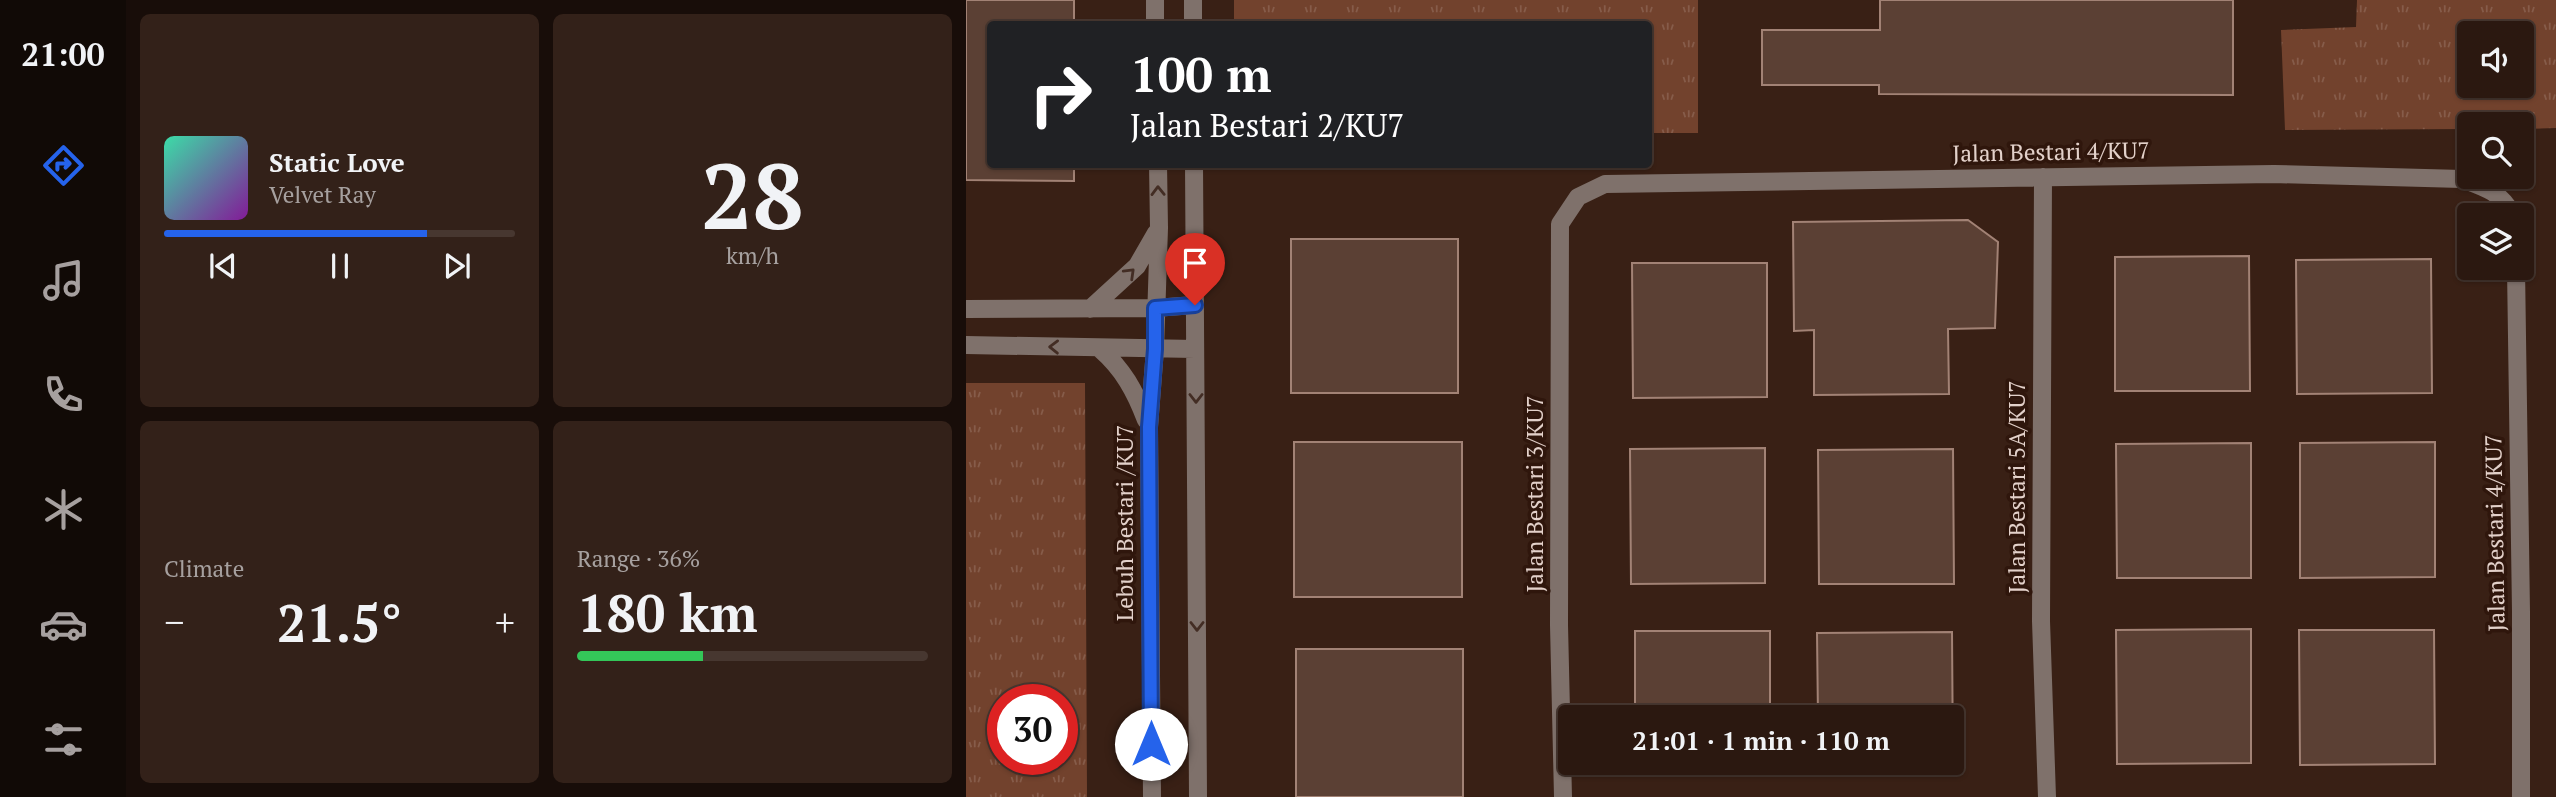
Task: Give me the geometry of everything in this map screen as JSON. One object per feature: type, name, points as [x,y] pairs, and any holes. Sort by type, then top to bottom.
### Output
[{"type":"street","points":[[1155,0],[1155,21]]},
{"type":"street","points":[[1193,0],[1193,21]]},
{"type":"street","name":"Lebuh Bestari /KU7","points":[[1152,797],[1149,427],[1155,349],[1158,168]]},
{"type":"street","points":[[1194,168],[1198,797]]},
{"type":"street","name":"Jalan Bestari 4/KU7","points":[[1578,198],[1605,184],[2274,174],[2462,179],[2485,187],[2503,198],[2506,203]]},
{"type":"street","name":"Jalan Bestari 5A/KU7","points":[[2043,177],[2041,580],[2047,797]]},
{"type":"street","name":"Jalan Bestari 3/KU7","points":[[1563,797],[1559,625],[1560,224],[1578,198]]},
{"type":"street","points":[[1090,309],[1137,266],[1159,228]]},
{"type":"street","name":"Jalan Bestari 4/KU7","points":[[2516,280],[2521,797]]},
{"type":"street","points":[[966,309],[1155,308],[1195,305]]},
{"type":"street","points":[[966,345],[1195,349]]},
{"type":"street","points":[[1100,349],[1114,361],[1135,389],[1149,427]]},
{"type":"green space","points":[[1234,0],[1698,0],[1698,133],[1652,133],[1652,21],[1234,21]]},
{"type":"green space","points":[[2357,0],[2556,0],[2556,128],[2534,129],[2534,112],[2457,112],[2457,129],[2285,130],[2281,30],[2356,27]]},
{"type":"green space","points":[[966,383],[1085,383],[1087,797],[966,797]]},
{"type":"building","points":[[966,0],[1074,0],[1074,21],[987,21],[987,168],[1074,168],[1074,181],[966,180]]},
{"type":"building","points":[[1880,0],[2233,0],[2233,95],[1879,94],[1879,85],[1762,85],[1762,30],[1880,30]]},
{"type":"building","points":[[1968,220],[1998,242],[1995,328],[1948,329],[1949,394],[1814,395],[1814,330],[1794,331],[1793,222]]},
{"type":"building","points":[[1291,239],[1458,239],[1458,393],[1291,393]]},
{"type":"building","points":[[2249,256],[2250,391],[2115,391],[2115,257]]},
{"type":"building","points":[[2431,259],[2432,393],[2297,394],[2296,260]]},
{"type":"building","points":[[1632,263],[1767,263],[1767,397],[1633,398]]},
{"type":"building","points":[[1294,442],[1462,442],[1462,597],[1294,597]]},
{"type":"building","points":[[2435,442],[2435,577],[2300,578],[2300,443]]},
{"type":"building","points":[[2251,443],[2251,578],[2117,578],[2116,444]]},
{"type":"building","points":[[1765,448],[1765,583],[1631,584],[1630,449]]},
{"type":"building","points":[[1953,449],[1954,584],[1819,584],[1818,450]]},
{"type":"building","points":[[2251,629],[2251,763],[2117,764],[2116,630]]},
{"type":"building","points":[[2299,630],[2434,630],[2435,764],[2300,765]]},
{"type":"building","points":[[1635,631],[1770,631],[1770,705],[1635,705]]},
{"type":"building","points":[[1952,632],[1953,705],[1818,705],[1817,633]]},
{"type":"building","points":[[1296,649],[1463,649],[1463,797],[1296,797]]},
{"type":"route","points":[[1151,744],[1149,427],[1155,308],[1195,305]]}]
